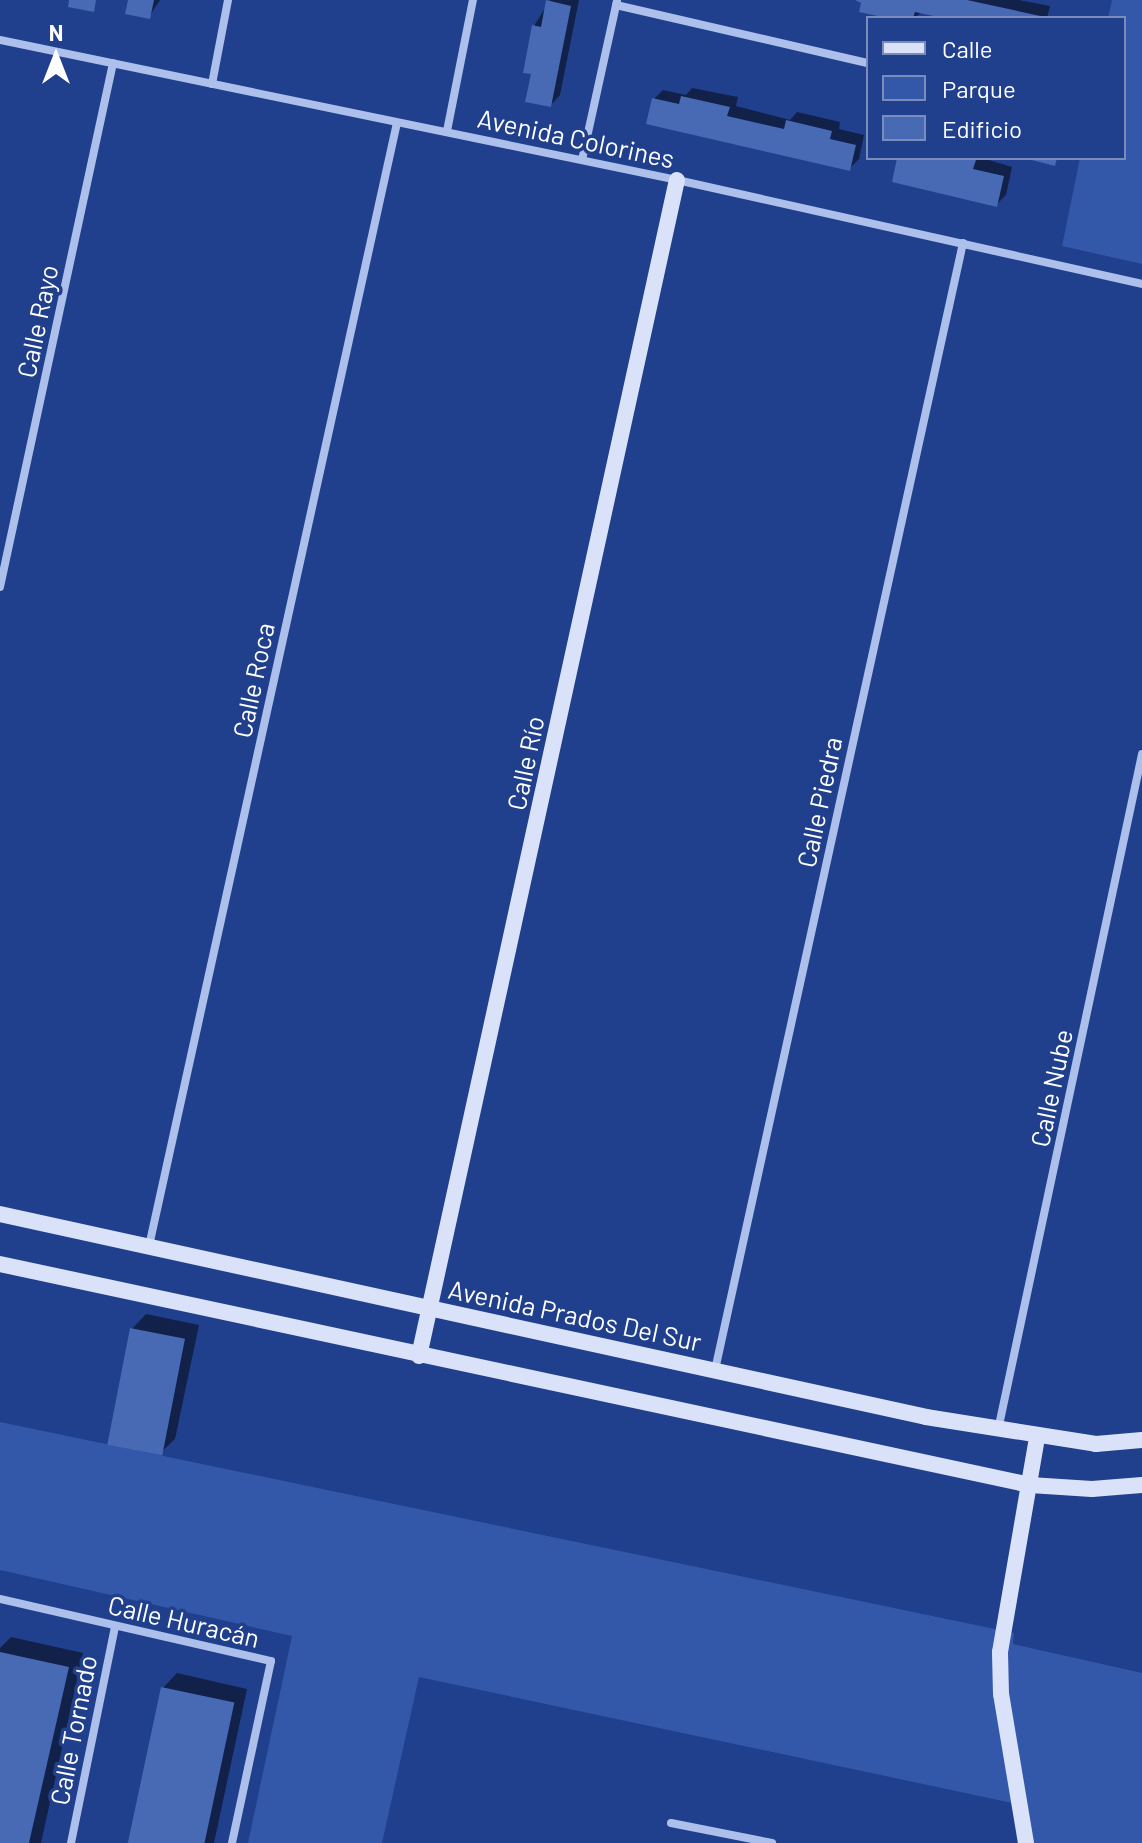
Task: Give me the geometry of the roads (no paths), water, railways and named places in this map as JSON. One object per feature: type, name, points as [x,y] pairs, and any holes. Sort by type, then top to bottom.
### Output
[{"type":"main road","name":"Calle Río","points":[[419,1356],[677,180]]},
{"type":"main road","name":"Avenida Prados Del Sur","points":[[0,1214],[998,1431],[1096,1444],[1142,1440]]},
{"type":"main road","points":[[0,1264],[1030,1485],[1092,1489],[1142,1485]]},
{"type":"main road","points":[[1026,1843],[1001,1694],[1000,1652],[1037,1437]]},
{"type":"street","points":[[212,84],[228,0]]},
{"type":"street","points":[[447,131],[473,0]]},
{"type":"street","points":[[582,160],[617,2],[866,63]]},
{"type":"street","name":"Avenida Colorines","points":[[0,40],[677,180],[1142,284]]},
{"type":"street","name":"Calle Rayo","points":[[0,587],[113,63]]},
{"type":"street","name":"Calle Roca","points":[[149,1246],[397,123]]},
{"type":"street","name":"Calle Piedra","points":[[715,1370],[963,243]]},
{"type":"street","name":"Calle Nube","points":[[998,1431],[1142,754]]},
{"type":"street","name":"Calle Huracán","points":[[0,1599],[271,1661],[232,1843]]},
{"type":"street","name":"Calle Tornado","points":[[71,1843],[115,1626]]},
{"type":"street","points":[[671,1823],[772,1843]]}]
